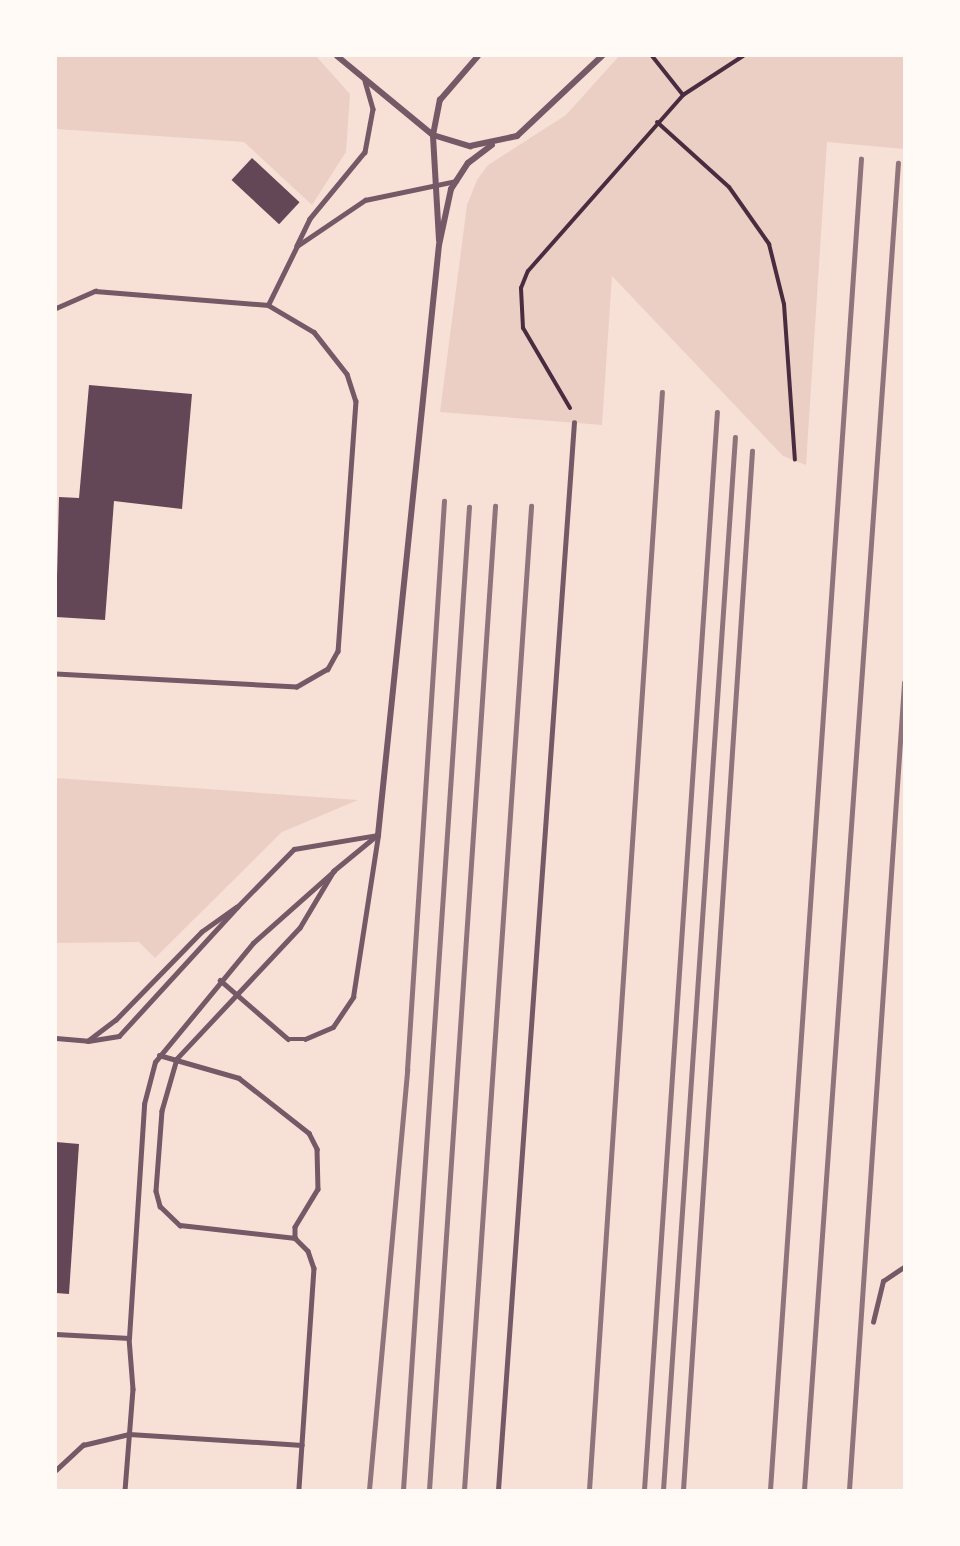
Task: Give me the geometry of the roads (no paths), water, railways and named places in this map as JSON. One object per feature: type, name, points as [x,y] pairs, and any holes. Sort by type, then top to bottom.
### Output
[{"type":"street","points":[[337,56],[433,135],[457,144],[492,145]]},
{"type":"street","points":[[439,245],[432,188],[433,135],[440,100],[458,72],[478,56]]},
{"type":"street","points":[[378,835],[439,245],[457,180],[468,163],[492,145],[540,119],[602,56]]},
{"type":"lane","points":[[268,305],[310,219],[365,152],[373,109],[365,81]]},
{"type":"lane","points":[[297,246],[356,204],[432,188],[457,180]]},
{"type":"lane","points":[[56,308],[95,291],[268,305],[314,332],[347,374],[356,401],[338,651],[328,669],[297,687],[56,674]]},
{"type":"lane","points":[[498,1491],[574,423]]},
{"type":"lane","points":[[125,1491],[129,1434],[129,1338],[144,1104],[159,1055],[220,980],[283,912],[378,835]]},
{"type":"lane","points":[[56,1038],[108,1040],[127,1029],[237,906],[294,849],[378,835]]},
{"type":"lane","points":[[220,980],[288,1038],[312,1037],[333,1027],[353,997],[378,835]]},
{"type":"lane","points":[[294,1238],[180,1226],[160,1206],[156,1191],[162,1111],[177,1059],[300,928],[334,871]]},
{"type":"lane","points":[[88,1041],[116,1020],[202,932],[237,906]]},
{"type":"lane","points":[[159,1055],[239,1078],[309,1133],[317,1149],[319,1179],[294,1238]]},
{"type":"lane","points":[[294,1238],[314,1268],[299,1491]]},
{"type":"lane","points":[[873,1322],[883,1281],[904,1267]]},
{"type":"lane","points":[[56,1334],[129,1338]]},
{"type":"lane","points":[[56,1470],[83,1445],[129,1434],[302,1446]]},
{"type":"railway","points":[[770,1490],[861,159]]},
{"type":"railway","points":[[804,1490],[898,163]]},
{"type":"railway","points":[[589,1490],[662,392]]},
{"type":"railway","points":[[644,1490],[717,412]]},
{"type":"railway","points":[[663,1490],[735,437]]},
{"type":"railway","points":[[683,1490],[752,451]]},
{"type":"railway","points":[[369,1490],[407,1070],[444,501]]},
{"type":"railway","points":[[429,1490],[495,506]]},
{"type":"railway","points":[[464,1490],[531,506]]},
{"type":"railway","points":[[403,1490],[469,507]]},
{"type":"railway","points":[[849,1490],[904,683]]}]
